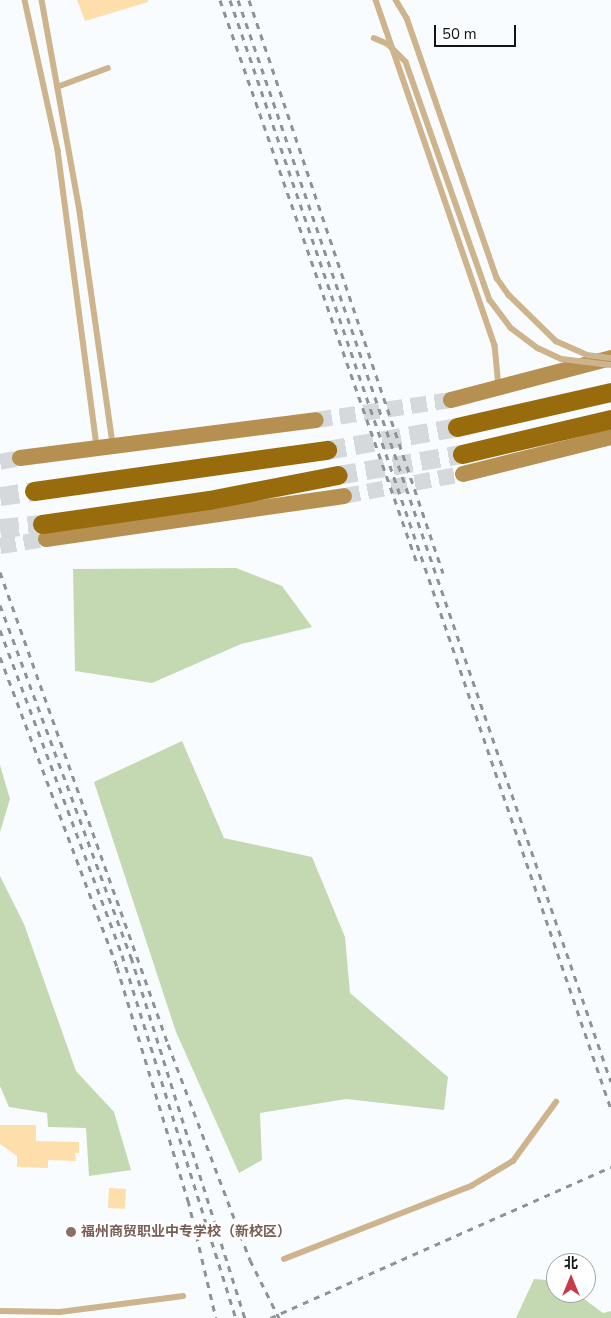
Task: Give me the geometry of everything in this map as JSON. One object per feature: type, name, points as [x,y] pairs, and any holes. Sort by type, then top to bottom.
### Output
[{"type":"highway","points":[[457,427],[611,392]]},
{"type":"highway","points":[[462,454],[611,418]]},
{"type":"highway","points":[[34,491],[327,450]]},
{"type":"highway","points":[[44,531],[338,475]]},
{"type":"main road","points":[[451,400],[499,389],[611,358]]},
{"type":"main road","points":[[20,458],[105,444],[316,420]]},
{"type":"main road","points":[[463,474],[611,437]]},
{"type":"main road","points":[[44,531],[344,496]]},
{"type":"lane","points":[[25,0],[58,150],[105,444]]},
{"type":"lane","points":[[42,0],[57,87],[105,444]]},
{"type":"lane","points":[[376,0],[495,345],[499,389]]},
{"type":"lane","points":[[396,0],[407,18],[497,278],[509,295],[556,341],[587,355],[611,358]]},
{"type":"lane","points":[[374,38],[388,44],[406,62],[490,300],[511,328],[538,348],[562,359],[611,365]]},
{"type":"lane","points":[[57,87],[108,68]]},
{"type":"lane","points":[[284,1259],[471,1186],[513,1161],[556,1102]]},
{"type":"lane","points":[[0,1311],[60,1312],[183,1296]]},
{"type":"green space","points":[[236,568],[282,586],[312,627],[241,644],[152,683],[75,671],[73,569]]},
{"type":"green space","points":[[182,741],[224,838],[312,857],[345,937],[350,993],[448,1077],[444,1110],[346,1099],[260,1113],[262,1160],[239,1173],[176,1032],[94,782]]},
{"type":"green space","points":[[0,765],[10,799],[0,832]]},
{"type":"green space","points":[[0,876],[24,924],[76,1071],[114,1112],[131,1170],[89,1176],[86,1128],[48,1127],[47,1113],[9,1107],[0,1086]]},
{"type":"green space","points":[[534,1279],[546,1280],[546,1303],[590,1303],[603,1313],[611,1311],[611,1318],[516,1318]]},
{"type":"building","points":[[77,0],[148,0],[148,2],[85,21]]},
{"type":"building","points":[[0,1125],[36,1125],[36,1141],[79,1142],[79,1153],[75,1153],[76,1161],[48,1160],[48,1168],[17,1167],[17,1156],[0,1144]]},
{"type":"building","points":[[109,1188],[126,1189],[125,1209],[108,1208]]},
{"type":"tunnel","points":[[316,420],[451,400]]},
{"type":"tunnel","points":[[327,450],[457,427]]},
{"type":"tunnel","points":[[338,475],[462,454]]},
{"type":"tunnel","points":[[0,462],[20,458]]},
{"type":"tunnel","points":[[344,496],[463,474]]},
{"type":"tunnel","points":[[0,496],[34,491]]},
{"type":"tunnel","points":[[0,528],[42,524]]},
{"type":"tunnel","points":[[0,546],[46,539]]},
{"type":"railway","points":[[220,0],[418,566]]},
{"type":"railway","points":[[230,0],[611,1109]]},
{"type":"railway","points":[[238,0],[611,1082]]},
{"type":"railway","points":[[249,0],[443,573]]},
{"type":"railway","points":[[0,572],[168,1044],[250,1260],[279,1318]]},
{"type":"railway","points":[[0,605],[131,957],[245,1318]]},
{"type":"railway","points":[[0,630],[122,955],[236,1318]]},
{"type":"railway","points":[[0,657],[117,967],[188,1200],[216,1318]]},
{"type":"railway","points":[[270,1318],[611,1167]]},
{"type":"place","name":"福州商贸职业中专学校（新校区）","points":[[71,1232]]}]
